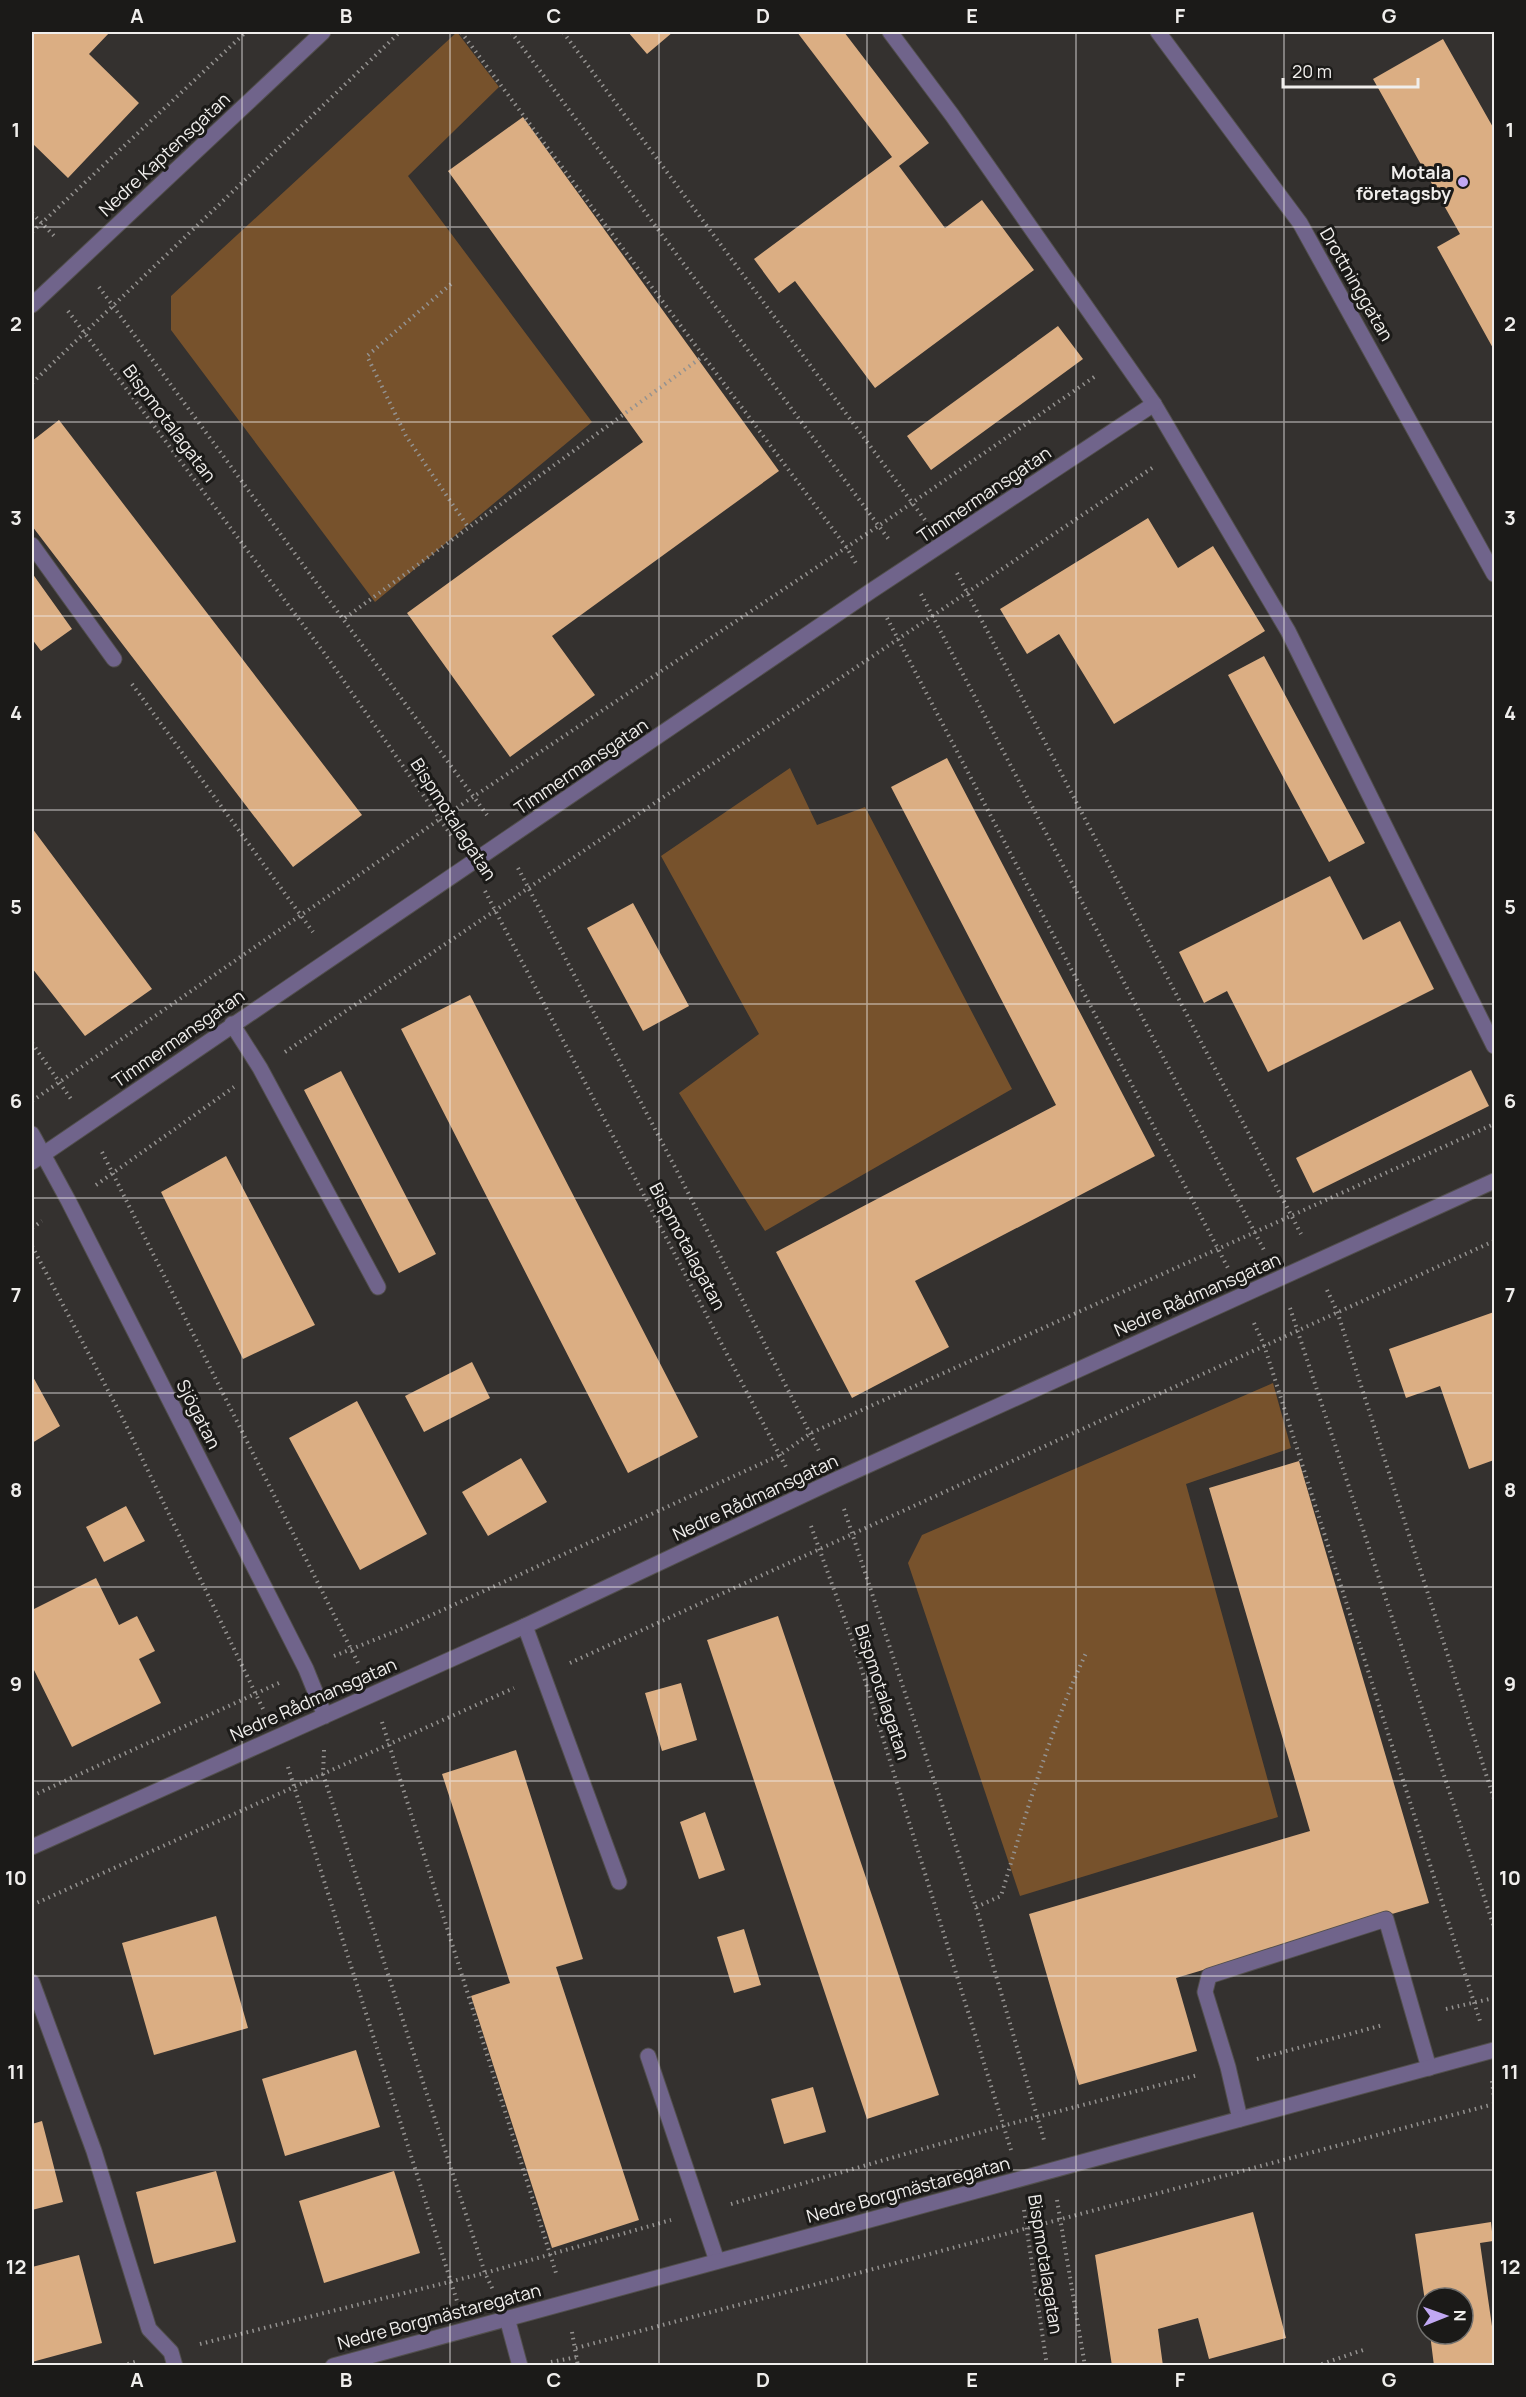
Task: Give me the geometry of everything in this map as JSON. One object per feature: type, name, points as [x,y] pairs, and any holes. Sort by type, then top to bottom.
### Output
[{"type":"street","name":"Nedre Kaptensgatan","points":[[32,305],[323,32]]},
{"type":"street","points":[[890,32],[952,115],[1154,404],[1288,631],[1494,1046]]},
{"type":"street","name":"Drottninggatan","points":[[1158,32],[1300,223],[1494,574]]},
{"type":"street","name":"Timmermansgatan","points":[[38,1158],[872,591],[1154,404]]},
{"type":"street","points":[[32,545],[114,659]]},
{"type":"street","points":[[232,1024],[260,1068],[378,1287]]},
{"type":"street","name":"Sjögatan","points":[[32,1134],[38,1158],[69,1202],[306,1670],[325,1716]]},
{"type":"street","name":"Nedre Rådmansgatan","points":[[32,1847],[325,1716],[370,1693],[525,1626],[833,1481],[1494,1181]]},
{"type":"street","points":[[525,1626],[619,1882]]},
{"type":"street","points":[[1240,2119],[1228,2067],[1205,1992],[1209,1976],[1386,1919],[1429,2068]]},
{"type":"street","points":[[32,1982],[94,2151],[149,2329],[173,2359]]},
{"type":"street","name":"Nedre Borgmästaregatan","points":[[333,2366],[1491,2051]]},
{"type":"street","points":[[648,2056],[717,2261]]},
{"type":"street","points":[[507,2318],[520,2366]]},
{"type":"path","points":[[32,232],[246,32]]},
{"type":"path","points":[[32,383],[399,32]]},
{"type":"path","points":[[461,32],[847,548],[899,638],[1220,1250],[1264,1345],[1491,2051],[1494,2098]]},
{"type":"path","points":[[511,32],[880,525],[933,614],[1256,1233],[1299,1328],[1494,1927]]},
{"type":"path","points":[[563,32],[913,502],[942,545],[967,591],[1292,1217],[1337,1311],[1494,1799]]},
{"type":"path","points":[[32,213],[114,304],[475,796],[504,842],[528,887],[811,1433],[854,1533],[976,1907],[1039,2116],[1052,2170],[1085,2366]]},
{"type":"path","points":[[451,284],[367,356],[406,436],[468,527]]},
{"type":"path","name":"Bispmotalagatan","points":[[50,288],[325,654],[470,864],[496,909],[780,1455],[821,1548],[854,1645],[1005,2125],[1028,2227],[1047,2366]]},
{"type":"path","points":[[345,618],[702,357]]},
{"type":"path","points":[[32,1101],[440,819],[847,548],[1122,358]]},
{"type":"path","points":[[69,1202],[260,1068],[1180,449]]},
{"type":"path","points":[[114,659],[331,957]]},
{"type":"path","points":[[32,1796],[780,1455],[811,1433],[1220,1250],[1494,1124]]},
{"type":"path","points":[[113,1173],[353,1648],[390,1742],[551,2253],[576,2348],[578,2366]]},
{"type":"path","points":[[32,1905],[295,1788],[390,1742],[544,1676],[1494,1240]]},
{"type":"path","points":[[32,1246],[123,1419],[277,1737],[452,2281],[465,2330]]},
{"type":"path","points":[[976,1907],[1002,1896],[1056,1722],[1086,1653]]},
{"type":"path","points":[[325,1716],[323,1774],[485,2273],[507,2318]]},
{"type":"path","points":[[122,2366],[173,2359],[1005,2125],[1494,1998]]},
{"type":"path","points":[[576,2348],[1494,2104]]},
{"type":"path","points":[[1319,2365],[1363,2350]]},
{"type":"path","points":[[546,2363],[577,2357]]},
{"type":"shaded area","points":[[457,32],[499,87],[408,176],[592,422],[375,602],[171,330],[171,296]]},
{"type":"shaded area","points":[[790,768],[817,825],[865,807],[1012,1089],[765,1231],[679,1093],[759,1034],[661,856]]},
{"type":"shaded area","points":[[1273,1383],[1291,1448],[1186,1484],[1278,1817],[1020,1896],[908,1563],[922,1535]]},
{"type":"building","points":[[32,32],[110,32],[89,54],[139,103],[68,178],[32,143]]},
{"type":"building","points":[[628,32],[673,32],[647,54]]},
{"type":"building","points":[[797,32],[844,32],[929,143],[899,166],[945,228],[982,200],[1034,270],[875,388],[795,281],[779,293],[754,259],[892,157]]},
{"type":"building","name":"Motala företagsby","points":[[1443,39],[1494,129],[1494,350],[1437,247],[1460,234],[1373,79]]},
{"type":"building","points":[[523,117],[779,471],[552,636],[595,695],[510,757],[407,613],[643,442],[448,171]]},
{"type":"building","points":[[1058,326],[1083,359],[931,470],[907,436]]},
{"type":"building","points":[[59,420],[362,815],[293,867],[32,526],[32,441]]},
{"type":"building","points":[[1148,518],[1178,568],[1213,546],[1265,631],[1114,724],[1059,634],[1027,654],[1000,609]]},
{"type":"building","points":[[32,573],[72,629],[41,651],[32,639]]},
{"type":"building","points":[[1264,656],[1365,843],[1329,862],[1228,675]]},
{"type":"building","points":[[947,758],[1155,1156],[915,1281],[949,1347],[852,1398],[776,1252],[1056,1105],[891,787]]},
{"type":"building","points":[[32,828],[152,989],[85,1036],[32,968]]},
{"type":"building","points":[[1330,876],[1363,940],[1400,921],[1434,989],[1268,1072],[1227,991],[1204,1003],[1179,952]]},
{"type":"building","points":[[633,903],[689,1006],[643,1031],[587,928]]},
{"type":"building","points":[[470,995],[698,1437],[628,1473],[401,1029]]},
{"type":"building","points":[[1471,1070],[1489,1106],[1313,1193],[1296,1158]]},
{"type":"building","points":[[341,1071],[436,1254],[399,1273],[304,1090]]},
{"type":"building","points":[[226,1156],[315,1325],[243,1359],[161,1192]]},
{"type":"building","points":[[1494,1312],[1494,1460],[1469,1469],[1440,1386],[1406,1398],[1389,1349]]},
{"type":"building","points":[[472,1362],[490,1398],[424,1432],[405,1396]]},
{"type":"building","points":[[32,1375],[60,1426],[32,1443]]},
{"type":"building","points":[[357,1401],[427,1534],[360,1570],[289,1438]]},
{"type":"building","points":[[521,1458],[547,1502],[488,1536],[462,1492]]},
{"type":"building","points":[[1299,1461],[1429,1903],[1176,1978],[1197,2051],[1079,2085],[1029,1914],[1310,1831],[1209,1488]]},
{"type":"building","points":[[126,1506],[145,1541],[104,1562],[86,1527]]},
{"type":"building","points":[[96,1578],[119,1625],[137,1616],[155,1651],[139,1659],[161,1703],[72,1747],[32,1666],[32,1610]]},
{"type":"building","points":[[778,1616],[939,2095],[867,2119],[707,1640]]},
{"type":"building","points":[[681,1683],[697,1740],[662,1751],[645,1693]]},
{"type":"building","points":[[516,1750],[583,1959],[556,1967],[639,2220],[552,2248],[471,1996],[510,1983],[442,1774]]},
{"type":"building","points":[[705,1812],[725,1870],[699,1879],[680,1822]]},
{"type":"building","points":[[216,1916],[248,2028],[154,2055],[122,1943]]},
{"type":"building","points":[[744,1929],[761,1985],[734,1993],[717,1937]]},
{"type":"building","points":[[356,2050],[380,2127],[285,2156],[262,2079]]},
{"type":"building","points":[[813,2087],[826,2132],[784,2144],[771,2099]]},
{"type":"building","points":[[42,2121],[63,2202],[32,2210],[32,2124]]},
{"type":"building","points":[[216,2171],[236,2242],[154,2264],[136,2192]]},
{"type":"building","points":[[394,2171],[420,2253],[324,2283],[299,2201]]},
{"type":"building","points":[[1253,2212],[1286,2338],[1209,2359],[1198,2318],[1158,2329],[1163,2366],[1112,2366],[1095,2255]]},
{"type":"building","points":[[1491,2222],[1493,2241],[1480,2243],[1494,2340],[1494,2366],[1434,2366],[1432,2346],[1475,2346],[1475,2286],[1423,2286],[1415,2234]]},
{"type":"building","points":[[79,2255],[102,2343],[32,2362],[32,2267]]},
{"type":"place","name":"Motala företagsby","points":[[1463,182]]}]
